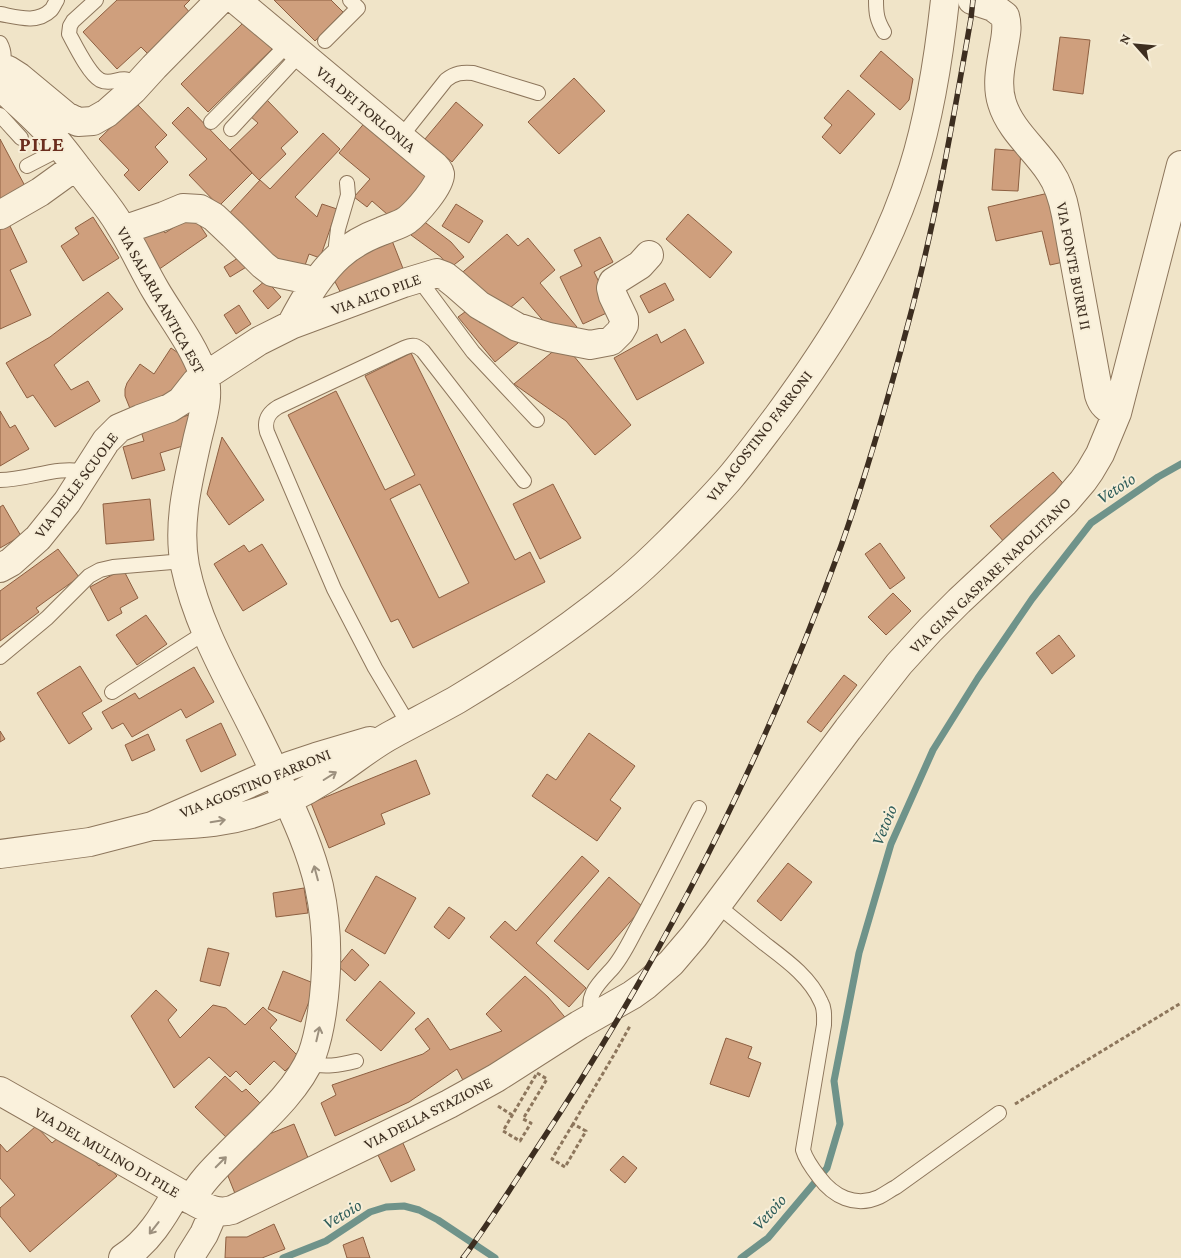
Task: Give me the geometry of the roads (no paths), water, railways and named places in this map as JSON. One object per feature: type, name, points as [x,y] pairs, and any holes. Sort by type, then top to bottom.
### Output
[{"type":"street","points":[[0,80],[8,70],[66,116],[78,122],[93,121],[107,113],[137,86],[220,0]]},
{"type":"street","name":"VIA DEI TORLONIA","points":[[236,0],[438,170],[440,175],[431,194],[407,220],[350,246],[338,257]]},
{"type":"street","name":"VIA AGOSTINO FARRONI","points":[[152,826],[222,821],[258,812],[288,800],[333,775],[399,731],[496,676],[585,615],[658,553],[694,517],[730,478],[808,374],[849,309],[885,240],[913,170],[922,138],[941,34],[945,0]]},
{"type":"street","name":"VIA FONTE BURRI II","points":[[972,0],[993,7],[1005,16],[1008,26],[999,90],[1002,103],[1014,126],[1050,172],[1062,196],[1098,395],[1106,408],[1117,413]]},
{"type":"street","name":"VIA SALARIA ANTICA EST","points":[[0,80],[51,135],[104,202],[123,230],[156,292],[195,354],[204,376],[207,392],[205,408],[184,502],[182,537],[184,561],[200,618],[288,800],[312,860],[320,888],[324,915],[326,964],[322,1012],[315,1046],[308,1063],[296,1082],[280,1102],[210,1174],[199,1187],[194,1201]]},
{"type":"street","points":[[0,215],[40,192],[69,157]]},
{"type":"street","name":"VIA GIAN GASPARE NAPOLITANO","points":[[639,990],[671,963],[682,950],[842,736],[899,664],[959,601],[1065,502],[1083,481],[1100,454],[1117,413],[1181,165]]},
{"type":"street","points":[[123,230],[183,208],[200,209],[220,223],[272,272],[305,279],[315,284]]},
{"type":"street","name":"VIA ALTO PILE","points":[[204,376],[291,324],[418,278],[437,273],[445,276],[479,305],[517,327],[549,337],[590,345],[610,340],[620,332],[624,325],[624,319],[613,296],[611,288],[613,282],[640,265],[649,255]]},
{"type":"street","points":[[291,324],[315,284],[329,265],[338,257]]},
{"type":"street","name":"VIA DELLE SCUOLE","points":[[0,568],[11,562],[38,538],[66,502],[106,441],[120,428],[170,408],[181,401],[196,382],[204,376]]},
{"type":"street","name":"VIA AGOSTINO FARRONI","points":[[0,854],[90,842],[152,826],[275,772],[309,759],[399,731]]},
{"type":"street","name":"VIA DELLA STAZIONE","points":[[194,1201],[225,1212],[232,1210],[449,1104],[496,1078],[639,990]]},
{"type":"street","name":"VIA DEL MULINO DI PILE","points":[[0,1091],[194,1201]]},
{"type":"street","points":[[123,1258],[137,1248],[167,1211],[194,1201],[207,1227],[200,1254]]},
{"type":"lane","points":[[0,14],[33,19],[41,17],[51,10],[57,0]]},
{"type":"lane","points":[[96,0],[73,21],[68,34],[93,74],[100,80],[107,82],[126,79],[133,81],[137,86]]},
{"type":"lane","points":[[325,41],[358,8],[350,0]]},
{"type":"lane","points":[[876,0],[878,21],[884,32]]},
{"type":"lane","points":[[0,43],[4,50],[4,64],[0,80]]},
{"type":"lane","points":[[211,122],[294,49]]},
{"type":"lane","points":[[230,129],[294,49]]},
{"type":"lane","points":[[400,138],[446,80],[454,74],[463,72],[473,73],[538,93]]},
{"type":"lane","points":[[0,115],[21,138]]},
{"type":"lane","points":[[27,166],[69,157]]},
{"type":"lane","points":[[338,257],[336,245],[338,229],[348,195],[347,183]]},
{"type":"lane","points":[[418,278],[474,352],[537,420]]},
{"type":"lane","points":[[399,731],[375,668],[334,589],[267,432],[266,422],[268,416],[278,407],[404,348],[411,345],[417,346],[424,350],[524,481]]},
{"type":"lane","points":[[0,480],[75,469],[86,472]]},
{"type":"lane","points":[[0,658],[47,618],[89,576],[100,570],[113,566],[184,561]]},
{"type":"lane","points":[[112,692],[206,632]]},
{"type":"lane","points":[[593,1017],[589,1006],[593,994],[599,983],[613,968],[622,954],[656,893],[699,808]]},
{"type":"lane","points":[[717,905],[798,971],[814,988],[822,1003],[824,1025],[803,1150],[810,1165],[825,1186],[841,1197],[858,1202],[878,1197],[896,1187],[999,1113]]},
{"type":"lane","points":[[308,1063],[326,1066],[356,1061]]},
{"type":"waterway","name":"Vetoio","points":[[741,1258],[768,1238],[827,1168],[840,1124],[834,1081],[859,953],[891,844],[933,750],[978,678],[1032,599],[1091,523],[1158,477],[1181,464]]},
{"type":"waterway","name":"Vetoio","points":[[283,1258],[326,1241],[370,1212],[386,1207],[404,1206],[419,1210],[438,1220],[495,1258]]},
{"type":"railway","points":[[463,1258],[502,1202],[584,1074],[669,929],[744,779],[779,702],[811,624],[860,491],[918,286],[943,172],[973,0]]},
{"type":"district","name":"PILE","points":[[42,144]]}]
